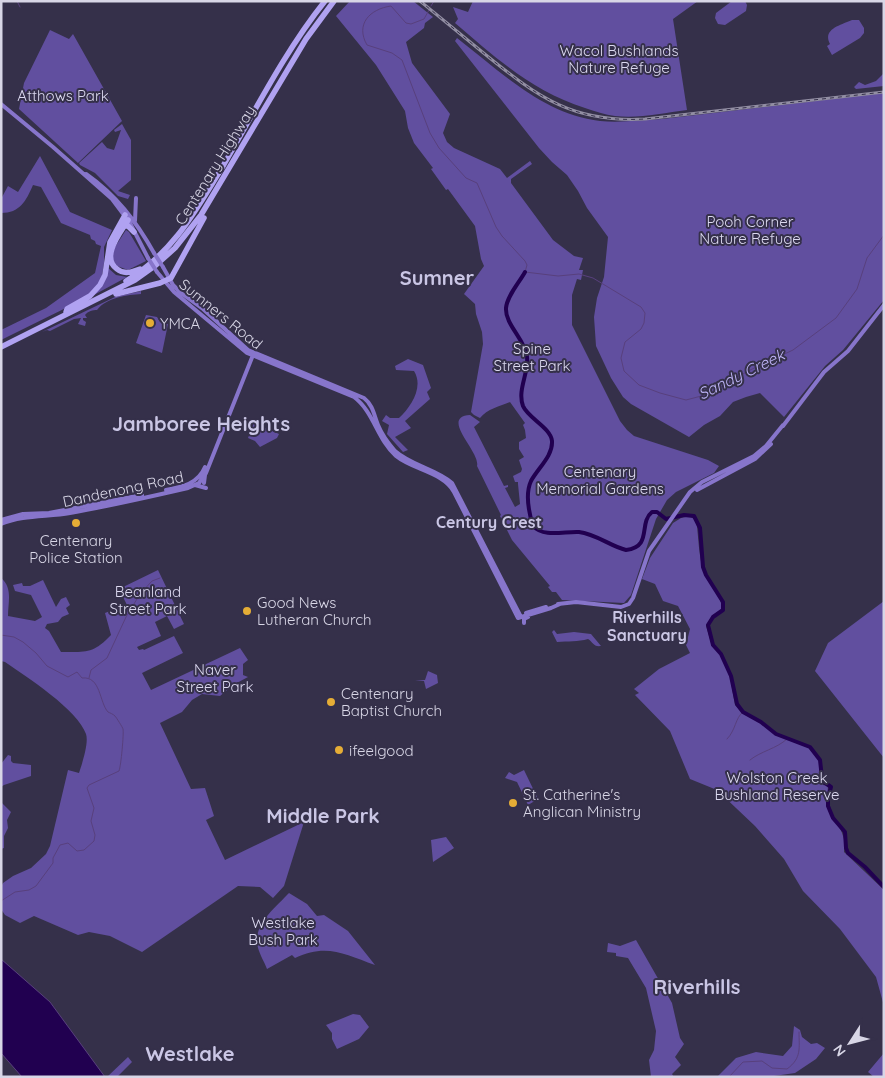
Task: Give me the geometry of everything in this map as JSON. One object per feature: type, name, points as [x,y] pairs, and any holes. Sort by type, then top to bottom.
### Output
[{"type":"highway","name":"Centenary Highway","points":[[1,347],[135,280],[169,254],[193,227],[306,39],[334,1]]},
{"type":"highway","name":"Centenary Highway","points":[[1,343],[128,280],[166,250],[192,218],[294,44],[324,2]]},
{"type":"highway","points":[[88,304],[91,305],[123,291],[167,280],[217,195],[219,185]]},
{"type":"highway","points":[[126,218],[111,253],[112,264],[118,270],[127,273],[138,270],[166,250]]},
{"type":"highway","points":[[126,218],[128,226],[134,232]]},
{"type":"highway","points":[[66,312],[92,295],[100,285],[106,273],[110,242],[126,218]]},
{"type":"main road","name":"Sumners Road","points":[[1,102],[110,198],[126,218],[135,221],[162,267],[167,280]]},
{"type":"main road","points":[[135,221],[136,198]]},
{"type":"main road","name":"Sumners Road","points":[[134,232],[157,272],[167,280],[178,295],[252,354],[339,389],[360,395],[370,403],[386,440],[398,453],[410,462],[452,483],[519,617]]},
{"type":"main road","points":[[519,617],[526,613],[570,602],[618,607],[626,606],[631,601],[650,552],[688,496],[704,484],[759,456],[767,449],[824,372],[848,351],[884,305]]},
{"type":"main road","name":"Dandenong Road","points":[[1,522],[19,518],[72,513],[195,485],[206,473],[252,354]]},
{"type":"main road","name":"Dandenong Road","points":[[1,522],[23,514],[49,513],[172,489],[196,480],[205,467],[252,354]]},
{"type":"main road","name":"Sumners Road","points":[[339,389],[362,404],[382,439],[396,455],[443,480],[452,488],[519,617]]},
{"type":"main road","points":[[195,485],[205,486],[206,473]]},
{"type":"main road","points":[[509,594],[520,610],[526,613]]},
{"type":"main road","points":[[519,617],[560,604]]},
{"type":"main road","points":[[524,623],[524,619],[532,614]]},
{"type":"green space","name":"Spine Street Park","points":[[350,1],[413,1],[433,17],[425,23],[424,28],[406,42],[412,63],[450,114],[443,133],[447,142],[454,148],[500,169],[507,178],[530,161],[532,164],[511,179],[511,183],[553,240],[574,256],[583,258],[579,270],[583,270],[581,280],[577,279],[572,295],[572,325],[620,421],[634,436],[708,460],[719,466],[714,473],[676,492],[667,500],[656,519],[631,595],[624,603],[562,600],[556,592],[552,592],[548,587],[550,586],[512,540],[477,466],[477,460],[463,436],[459,422],[462,417],[470,415],[480,422],[474,427],[504,486],[508,485],[505,488],[515,507],[520,504],[518,482],[515,482],[513,476],[521,472],[522,469],[519,460],[524,457],[519,449],[519,442],[526,438],[523,425],[525,423],[510,402],[490,410],[480,418],[471,412],[483,344],[475,304],[464,294],[484,266],[475,226],[448,189],[446,190],[431,169],[433,168],[414,143],[408,128],[405,111],[376,65],[336,16]]},
{"type":"green space","name":"Wacol Bushlands Nature Refuge","points":[[473,1],[698,1],[673,19],[687,110],[642,116],[615,116],[585,108],[549,93],[516,73],[455,23],[458,19],[453,7],[468,12]]},
{"type":"green space","points":[[732,1],[745,1],[747,5],[746,11],[725,25],[718,24],[715,18],[716,13]]},
{"type":"green space","points":[[852,20],[859,20],[864,28],[864,33],[860,38],[832,55],[827,46],[830,44],[828,39],[831,31]]},
{"type":"green space","name":"Atthows Park","points":[[50,30],[69,39],[73,34],[122,121],[78,163],[19,109],[24,83]]},
{"type":"green space","name":"Pooh Corner Nature Refuge","points":[[457,38],[541,101],[579,117],[600,121],[623,122],[662,119],[884,93],[884,300],[843,350],[825,366],[784,417],[760,393],[733,402],[720,416],[704,425],[689,437],[631,404],[623,397],[611,378],[596,346],[594,317],[597,298],[604,277],[608,237],[587,208],[567,175],[539,148],[455,41]]},
{"type":"green space","points":[[884,73],[884,86],[856,89],[854,87],[859,82],[865,85],[876,81]]},
{"type":"green space","points":[[122,124],[131,140],[131,180],[118,191],[130,195],[128,199],[118,196],[95,173],[79,163],[102,142],[107,148],[114,150],[121,130],[115,132],[114,130]]},
{"type":"green space","points":[[40,156],[70,212],[112,230],[104,247],[101,283],[84,299],[1,340],[1,330],[46,308],[95,273],[101,246],[91,239],[90,235],[61,223],[41,187],[33,185],[22,205],[13,211],[1,213],[1,199],[8,186],[18,192]]},
{"type":"green space","points":[[126,230],[146,261],[128,270],[117,266],[112,259],[113,250]]},
{"type":"green space","points":[[107,267],[116,275],[127,277],[92,296]]},
{"type":"green space","points":[[141,291],[141,294],[112,299],[97,310],[88,313],[85,315],[87,318],[83,318],[86,322],[85,326],[78,324],[81,318],[74,319],[50,331],[42,332],[115,297]]},
{"type":"green space","points":[[146,315],[157,317],[160,322],[168,324],[162,353],[136,343]]},
{"type":"green space","points":[[408,359],[423,365],[431,388],[427,392],[430,399],[405,421],[411,428],[395,437],[408,450],[403,452],[387,434],[389,425],[382,421],[386,415],[390,418],[399,418],[412,403],[415,396],[418,384],[414,371],[396,370],[395,366]]},
{"type":"green space","points":[[254,423],[279,434],[277,438],[260,447],[255,441],[248,438]]},
{"type":"green space","name":"Wolston Creek Bushland Reserve","points":[[689,516],[696,520],[703,568],[721,604],[722,609],[712,616],[706,626],[712,646],[721,655],[730,677],[735,705],[742,713],[776,735],[809,748],[819,760],[821,782],[823,785],[828,786],[827,803],[842,833],[844,852],[884,890],[884,1006],[876,977],[840,929],[803,891],[784,859],[755,826],[717,790],[690,779],[670,731],[635,695],[639,693],[634,689],[659,669],[690,653],[686,645],[690,629],[678,606],[663,601],[655,584],[642,579],[650,558],[673,523]]},
{"type":"green space","points":[[158,570],[184,624],[174,629],[167,616],[155,622],[161,636],[137,647],[139,650],[144,650],[174,636],[183,653],[142,673],[151,690],[240,648],[248,660],[243,664],[243,675],[248,677],[233,685],[220,696],[202,694],[192,700],[182,712],[160,723],[191,789],[205,788],[214,816],[206,820],[225,860],[304,822],[284,886],[273,898],[260,887],[238,886],[142,952],[110,936],[89,932],[78,935],[34,916],[20,923],[5,915],[1,909],[1,887],[3,883],[31,868],[46,854],[50,846],[68,770],[79,773],[85,754],[87,738],[81,725],[63,705],[26,676],[1,661],[1,578],[5,582],[8,591],[8,616],[35,621],[42,617],[31,595],[15,591],[13,585],[22,583],[23,586],[30,586],[43,580],[56,607],[61,599],[66,597],[70,605],[66,608],[69,614],[62,617],[58,622],[47,624],[45,628],[49,631],[61,652],[77,652],[94,649],[111,635],[105,613],[110,611],[114,614],[128,607],[119,589]]},
{"type":"green space","points":[[884,601],[884,758],[815,671],[828,643]]},
{"type":"green space","points":[[554,630],[557,634],[574,632],[591,634],[601,646],[595,645],[588,639],[557,642],[552,632]]},
{"type":"green space","points":[[428,671],[437,675],[438,683],[426,689],[424,681],[415,680],[425,680]]},
{"type":"green space","points":[[8,755],[11,756],[13,763],[31,765],[31,776],[1,787],[1,764]]},
{"type":"green space","points":[[524,770],[538,799],[528,805],[517,782],[505,778],[509,772],[514,775]]},
{"type":"green space","points":[[1,802],[11,812],[7,820],[8,828],[4,836],[4,848],[1,849]]},
{"type":"green space","points":[[446,837],[454,848],[433,862],[431,840]]},
{"type":"green space","name":"Westlake Bush Park","points":[[289,893],[307,904],[317,916],[324,915],[348,931],[375,965],[345,954],[316,951],[295,958],[292,955],[267,969],[257,943],[259,929],[268,915]]},
{"type":"green space","points":[[636,940],[672,1003],[680,1038],[684,1044],[675,1057],[681,1065],[672,1074],[674,1077],[651,1077],[649,1060],[654,1050],[656,1031],[646,988],[628,958],[616,956],[616,953],[607,952],[608,943],[620,946]]},
{"type":"green space","points":[[353,1014],[360,1015],[369,1027],[359,1039],[337,1049],[332,1039],[332,1033],[326,1025]]},
{"type":"green space","points":[[794,1026],[800,1030],[802,1037],[811,1044],[817,1043],[825,1048],[816,1059],[795,1073],[767,1077],[717,1077],[736,1058],[756,1052],[783,1056],[792,1046]]},
{"type":"green space","points":[[884,1053],[884,1077],[874,1077],[868,1072]]},
{"type":"green space","points":[[128,1057],[132,1062],[117,1077],[107,1077]]},
{"type":"shaded area","points":[[1,959],[50,1002],[105,1077],[22,1077],[1,1053]]},
{"type":"waterway","points":[[17,1],[20,7]]},
{"type":"waterway","points":[[431,6],[434,1]]},
{"type":"waterway","name":"Sandy Creek","points":[[429,10],[424,19],[411,24],[406,23],[391,6],[377,10],[371,14],[364,24],[363,30],[367,45],[392,53],[402,60],[430,133],[439,148],[466,178],[477,183],[496,227],[525,261],[527,265],[525,272],[558,276],[579,274],[593,278],[641,307],[645,313],[644,323],[641,329],[625,342],[621,358],[624,371],[639,385],[686,400],[709,394],[748,371],[793,350],[836,318],[857,289],[867,258],[884,235]]},
{"type":"waterway","points":[[525,272],[509,299],[506,308],[509,320],[523,344],[527,357],[521,394],[523,406],[544,427],[551,436],[552,441],[548,457],[529,486],[528,503],[533,526],[538,530],[549,533],[585,533],[626,550],[634,548],[642,540],[646,522],[652,512],[657,512],[666,519],[684,515],[694,516],[700,528],[703,567],[723,602],[723,610],[713,617],[708,625],[713,645],[721,654],[731,676],[737,704],[743,712],[761,722],[776,734],[810,747],[820,760],[824,782],[831,787],[828,806],[833,818],[845,832],[848,853],[884,887]]},
{"type":"waterway","points":[[89,678],[91,670],[107,658],[126,617],[140,594],[152,581],[160,578]]},
{"type":"waterway","points":[[1,635],[14,637],[23,642],[47,666],[68,677],[77,672],[82,678],[88,678],[93,681],[99,690],[105,708],[116,717],[123,728],[119,771],[89,785],[87,788],[94,808],[91,821],[95,835],[94,841],[84,850],[77,851],[68,843],[60,845],[53,858],[53,863],[36,886],[29,890],[15,892],[1,901]]},
{"type":"waterway","points":[[727,739],[738,717],[743,712]]},
{"type":"waterway","points":[[750,760],[787,739]]},
{"type":"waterway","points":[[729,1077],[743,1062],[762,1061],[772,1068],[787,1069],[797,1057],[799,1032]]},
{"type":"railway","points":[[420,1],[523,84],[559,105],[598,117],[645,119],[884,92]]},
{"type":"place","name":"YMCA","points":[[150,323]]},
{"type":"place","name":"Centenary Police Station","points":[[76,523]]},
{"type":"place","name":"Good News Lutheran Church","points":[[247,611]]},
{"type":"place","name":"Centenary Baptist Church","points":[[331,702]]},
{"type":"place","name":"ifeelgood","points":[[339,750]]},
{"type":"place","name":"St. Catherine's Anglican Ministry","points":[[513,803]]},
{"type":"district","name":"Sumner","points":[[437,277]]},
{"type":"district","name":"Jamboree Heights","points":[[201,423]]},
{"type":"district","name":"Century Crest","points":[[489,522]]},
{"type":"district","name":"Riverhills Sanctuary","points":[[647,626]]},
{"type":"district","name":"Middle Park","points":[[323,815]]},
{"type":"district","name":"Riverhills","points":[[697,986]]},
{"type":"district","name":"Westlake","points":[[190,1053]]},
{"type":"park label","name":"Centenary Memorial Gardens","points":[[600,480]]},
{"type":"park label","name":"Beanland Street Park","points":[[148,600]]},
{"type":"park label","name":"Naver Street Park","points":[[215,678]]}]
